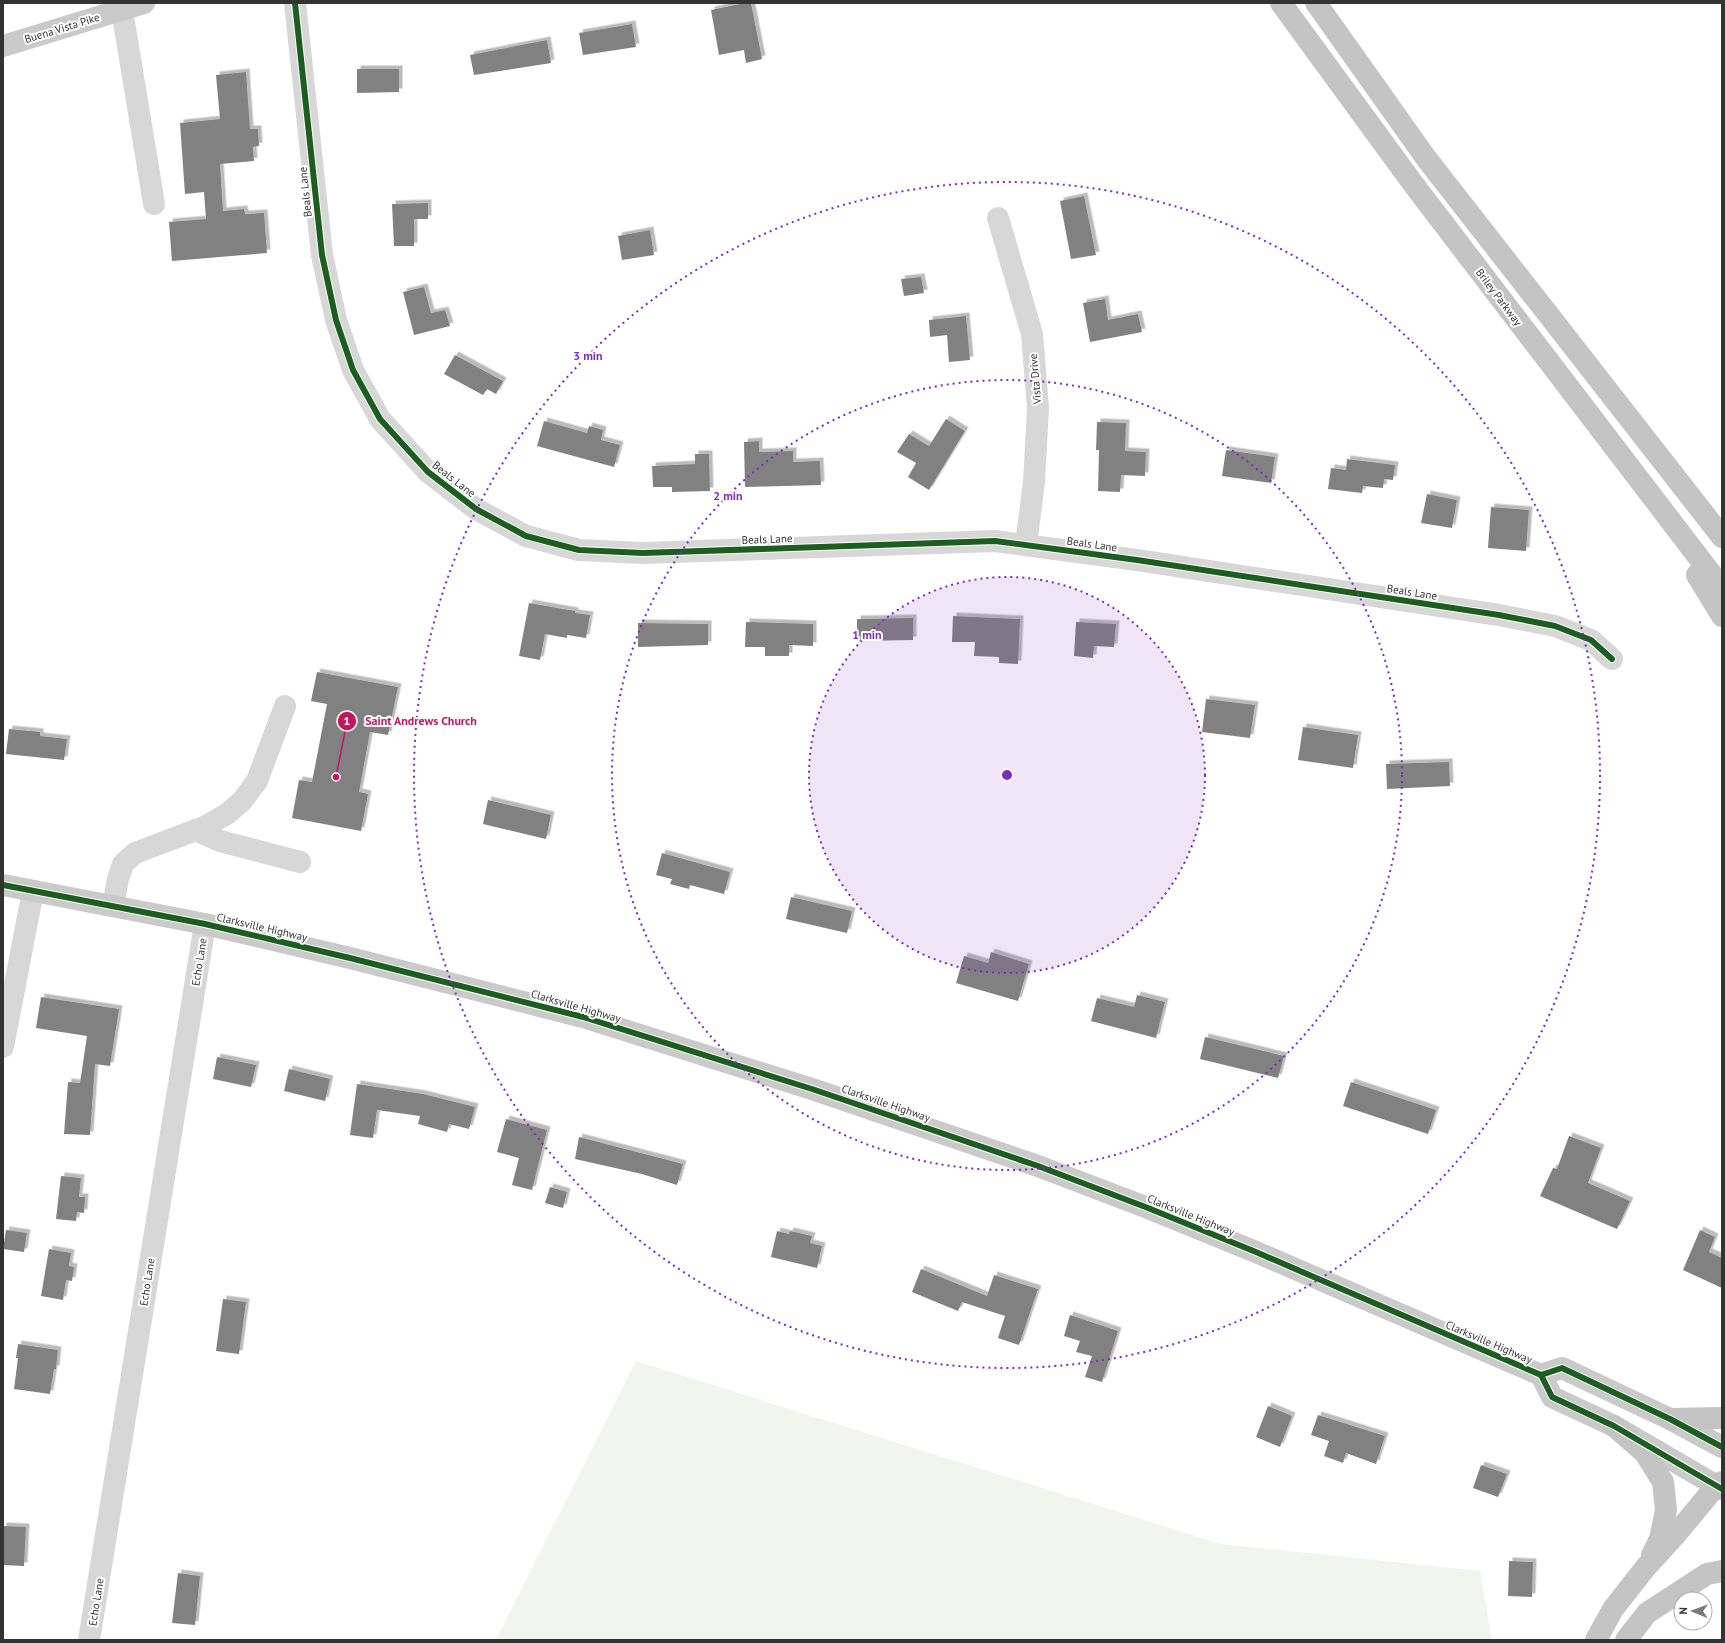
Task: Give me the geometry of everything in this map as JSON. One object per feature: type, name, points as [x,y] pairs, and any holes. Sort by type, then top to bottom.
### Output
[{"type":"highway","name":"Briley Parkway","points":[[1281,3],[1414,185],[1722,588]]},
{"type":"highway","points":[[1316,3],[1426,158],[1722,537]]},
{"type":"highway","points":[[1646,490],[1722,616]]},
{"type":"highway","points":[[1670,1419],[1722,1418]]},
{"type":"highway","points":[[1614,1426],[1644,1453],[1663,1482],[1666,1510],[1660,1539],[1646,1567]]},
{"type":"highway","points":[[1596,1640],[1613,1608],[1646,1567],[1720,1486]]},
{"type":"highway","points":[[1626,1640],[1648,1613],[1707,1574],[1722,1571]]},
{"type":"main road","name":"Buena Vista Pike","points":[[3,46],[144,3]]},
{"type":"main road","name":"Clarksville Highway","points":[[3,885],[205,924],[350,958],[583,1017],[879,1111],[1038,1166],[1148,1208],[1263,1255],[1541,1375],[1562,1368],[1670,1419],[1722,1447]]},
{"type":"main road","points":[[1541,1375],[1552,1397],[1614,1426],[1720,1486]]},
{"type":"street","name":"Beals Lane","points":[[295,3],[322,255],[336,320],[353,370],[380,420],[428,472],[476,509],[531,538],[579,550],[643,553],[995,541],[1498,615],[1555,626],[1591,640],[1612,659]]},
{"type":"street","points":[[122,10],[154,204]]},
{"type":"street","name":"Vista Drive","points":[[998,218],[1032,334],[1038,408],[1034,482],[1026,545]]},
{"type":"street","points":[[113,906],[118,879],[123,864],[135,853],[195,830],[227,814],[242,801],[257,781],[285,706]]},
{"type":"street","points":[[195,830],[220,841],[300,862]]},
{"type":"street","points":[[3,1047],[33,891]]},
{"type":"street","name":"Echo Lane","points":[[89,1640],[205,924]]},
{"type":"shaded area","points":[[636,1361],[1221,1544],[1480,1571],[1492,1640],[496,1640]]},
{"type":"building","points":[[751,3],[762,59],[746,63],[744,50],[719,55],[711,10]]},
{"type":"building","points":[[632,24],[636,47],[583,55],[579,33]]},
{"type":"building","points":[[547,40],[551,63],[474,75],[470,55]]},
{"type":"building","points":[[357,69],[399,69],[399,92],[357,93]]},
{"type":"building","points":[[246,72],[250,129],[258,129],[259,146],[253,147],[254,161],[220,164],[223,211],[244,209],[245,214],[264,213],[267,253],[172,261],[169,222],[206,219],[204,192],[185,194],[180,123],[220,119],[216,75]]},
{"type":"building","points":[[1084,196],[1096,255],[1071,259],[1060,201]]},
{"type":"building","points":[[428,203],[428,219],[414,219],[414,246],[394,246],[392,204]]},
{"type":"building","points":[[650,230],[654,255],[622,260],[618,236]]},
{"type":"building","points":[[921,277],[924,293],[904,296],[901,279]]},
{"type":"building","points":[[424,287],[431,313],[445,310],[450,326],[414,335],[403,292]]},
{"type":"building","points":[[1105,299],[1108,320],[1138,314],[1142,332],[1090,342],[1083,303]]},
{"type":"building","points":[[966,316],[970,360],[949,362],[947,335],[930,337],[929,320]]},
{"type":"building","points":[[455,355],[503,381],[496,394],[487,389],[483,395],[444,374]]},
{"type":"building","points":[[946,419],[965,431],[929,490],[908,477],[916,463],[897,452],[909,434],[929,446]]},
{"type":"building","points":[[544,421],[587,433],[589,426],[603,430],[601,440],[620,445],[614,467],[537,446]]},
{"type":"building","points":[[1097,422],[1126,423],[1125,451],[1146,452],[1145,476],[1121,475],[1120,492],[1098,491],[1099,450],[1096,450]]},
{"type":"building","points":[[759,441],[759,452],[793,451],[793,462],[820,461],[821,485],[745,487],[744,442]]},
{"type":"building","points":[[1226,450],[1275,457],[1271,483],[1222,476]]},
{"type":"building","points":[[695,454],[709,454],[710,491],[672,492],[672,487],[653,487],[652,466],[695,464]]},
{"type":"building","points":[[1347,459],[1395,465],[1393,480],[1384,479],[1383,488],[1363,486],[1362,493],[1328,489],[1331,468],[1346,470]]},
{"type":"building","points":[[1427,494],[1457,500],[1452,528],[1421,523]]},
{"type":"building","points":[[1491,507],[1529,510],[1526,551],[1488,548]]},
{"type":"building","points":[[529,603],[590,615],[586,638],[567,635],[567,638],[545,634],[540,660],[519,656]]},
{"type":"building","points":[[953,616],[1020,619],[1018,664],[999,663],[999,657],[974,656],[975,642],[952,642]]},
{"type":"building","points":[[913,618],[913,640],[857,641],[857,619]]},
{"type":"building","points":[[746,622],[813,624],[813,646],[789,645],[789,656],[765,656],[765,647],[745,647]]},
{"type":"building","points":[[1076,622],[1116,624],[1114,647],[1094,646],[1093,658],[1074,656]]},
{"type":"building","points":[[638,623],[708,624],[708,645],[638,647]]},
{"type":"building","points":[[317,672],[398,687],[388,735],[370,732],[359,792],[368,794],[361,831],[292,818],[299,780],[312,782],[327,704],[311,701]]},
{"type":"building","points":[[1206,699],[1255,705],[1250,738],[1202,732]]},
{"type":"building","points":[[1303,727],[1358,735],[1353,768],[1298,760]]},
{"type":"building","points":[[9,729],[40,732],[40,736],[67,739],[64,760],[6,754]]},
{"type":"building","points":[[1449,762],[1450,786],[1387,789],[1386,764]]},
{"type":"building","points":[[488,800],[551,815],[546,839],[483,824]]},
{"type":"building","points":[[662,853],[730,872],[724,894],[690,885],[689,889],[670,884],[672,879],[656,875]]},
{"type":"building","points":[[791,897],[852,911],[847,933],[786,919]]},
{"type":"building","points":[[991,952],[1029,964],[1018,1001],[956,983],[964,956],[988,963]]},
{"type":"building","points":[[1137,995],[1165,1002],[1156,1038],[1091,1021],[1097,998],[1134,1007]]},
{"type":"building","points":[[41,997],[119,1009],[110,1066],[95,1064],[90,1135],[64,1134],[68,1082],[80,1083],[87,1036],[36,1028]]},
{"type":"building","points":[[1205,1037],[1284,1056],[1278,1078],[1200,1059]]},
{"type":"building","points":[[217,1057],[256,1065],[251,1087],[213,1079]]},
{"type":"building","points":[[289,1069],[330,1079],[325,1101],[284,1091]]},
{"type":"building","points":[[1351,1082],[1436,1110],[1428,1134],[1343,1106]]},
{"type":"building","points":[[357,1084],[423,1094],[475,1107],[469,1129],[449,1124],[447,1132],[418,1124],[420,1116],[377,1110],[373,1138],[350,1135]]},
{"type":"building","points":[[506,1119],[547,1130],[532,1190],[512,1185],[519,1158],[497,1152]]},
{"type":"building","points":[[1569,1136],[1601,1148],[1588,1183],[1630,1201],[1617,1229],[1540,1196],[1553,1168],[1557,1169]]},
{"type":"building","points":[[579,1137],[683,1164],[677,1185],[642,1174],[575,1159]]},
{"type":"building","points":[[61,1176],[81,1178],[79,1197],[85,1197],[84,1213],[77,1212],[76,1221],[56,1219]]},
{"type":"building","points":[[550,1187],[567,1192],[563,1208],[545,1203]]},
{"type":"building","points":[[6,1230],[27,1233],[24,1252],[3,1249]]},
{"type":"building","points":[[1700,1230],[1715,1237],[1709,1252],[1722,1258],[1722,1288],[1683,1270]]},
{"type":"building","points":[[777,1231],[789,1234],[790,1231],[812,1236],[810,1243],[822,1246],[817,1268],[771,1257]]},
{"type":"building","points":[[49,1249],[71,1253],[69,1266],[74,1267],[72,1281],[66,1280],[63,1300],[41,1296]]},
{"type":"building","points":[[921,1269],[987,1296],[994,1275],[1038,1289],[1019,1345],[998,1338],[1005,1316],[962,1302],[958,1311],[912,1292]]},
{"type":"building","points":[[223,1299],[246,1302],[239,1354],[216,1351]]},
{"type":"building","points":[[1070,1315],[1118,1331],[1102,1382],[1085,1377],[1092,1356],[1076,1352],[1080,1341],[1064,1336]]},
{"type":"building","points":[[18,1344],[58,1350],[56,1369],[54,1369],[50,1394],[14,1389],[18,1358],[16,1358]]},
{"type":"building","points":[[1268,1406],[1292,1416],[1280,1447],[1256,1437]]},
{"type":"building","points":[[1318,1415],[1385,1436],[1376,1464],[1346,1453],[1343,1463],[1324,1456],[1329,1441],[1311,1435]]},
{"type":"building","points":[[1481,1465],[1507,1474],[1498,1497],[1473,1488]]},
{"type":"building","points":[[3,1526],[26,1527],[24,1566],[3,1565]]},
{"type":"building","points":[[1509,1561],[1533,1562],[1532,1597],[1508,1596]]},
{"type":"building","points":[[178,1573],[200,1576],[195,1625],[172,1623]]},
{"type":"cycle path","points":[[295,3],[322,255],[336,320],[353,370],[380,419],[428,472],[476,509],[526,536],[579,550],[643,553],[995,541],[1137,560],[1499,615],[1555,626],[1591,640],[1612,659]]},
{"type":"cycle path","points":[[3,885],[205,924],[350,958],[583,1017],[812,1089],[1038,1166],[1148,1208],[1256,1252],[1541,1375],[1562,1368],[1670,1419],[1722,1447]]},
{"type":"cycle path","points":[[1541,1375],[1552,1397],[1614,1426],[1722,1489]]},
{"type":"place","name":"Saint Andrews Church","points":[[336,777]]}]
